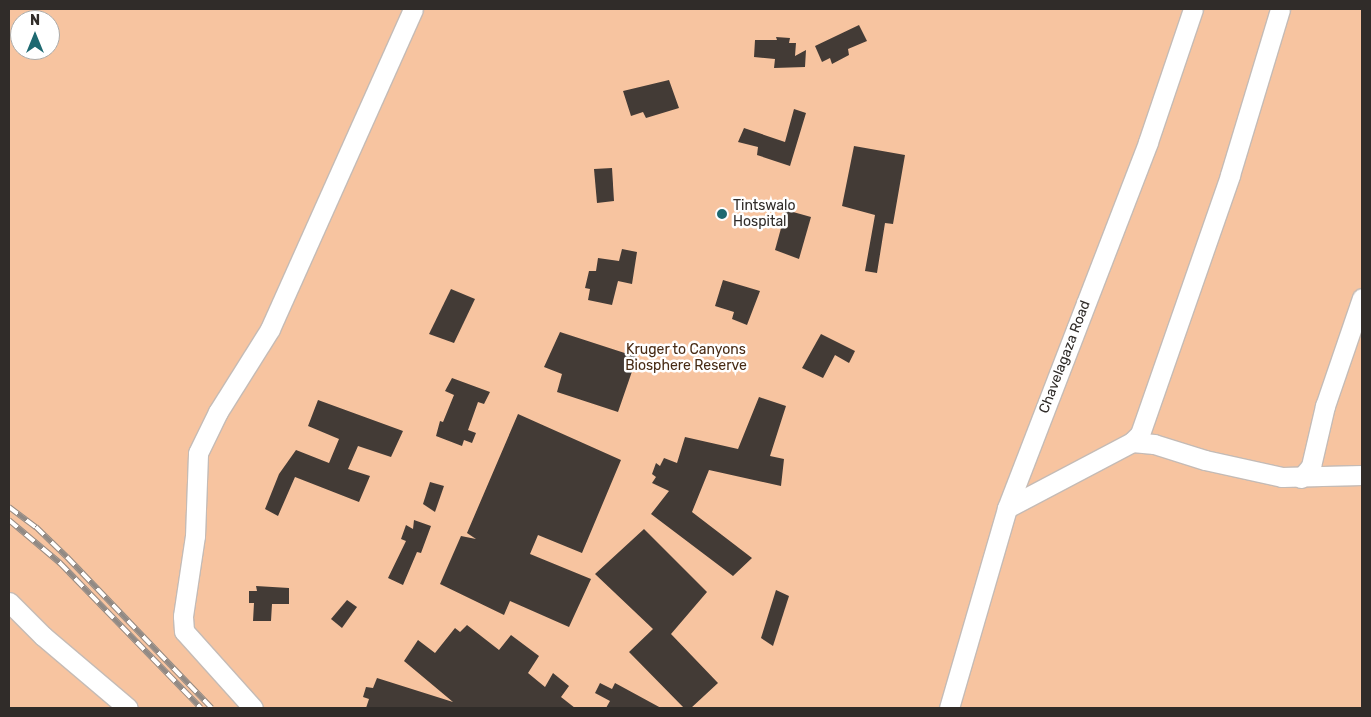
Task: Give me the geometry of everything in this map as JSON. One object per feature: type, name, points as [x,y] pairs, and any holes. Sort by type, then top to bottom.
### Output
[{"type":"street","points":[[253,708],[184,631],[183,616],[195,536],[198,453],[218,412],[270,330],[413,9]]},
{"type":"street","name":"Chavelagaza Road","points":[[949,708],[1007,508],[1148,142],[1193,9]]},
{"type":"street","points":[[1007,508],[1132,442],[1145,424],[1159,384],[1176,322],[1230,175],[1280,9]]},
{"type":"street","points":[[1301,478],[1311,466],[1324,406],[1362,298]]},
{"type":"street","points":[[1132,442],[1154,444],[1205,460],[1282,477],[1362,475]]},
{"type":"street","points":[[9,602],[43,636],[128,708]]},
{"type":"green space","name":"Kruger to Canyons Biosphere Reserve","points":[[9,9],[1362,9],[1362,708],[9,708]]},
{"type":"building","points":[[859,25],[867,41],[848,49],[849,55],[832,64],[830,58],[822,62],[815,46]]},
{"type":"building","points":[[776,37],[790,38],[789,43],[796,43],[795,56],[806,50],[805,67],[774,68],[775,59],[754,57],[755,40],[777,40]]},
{"type":"building","points":[[669,80],[679,108],[646,118],[643,112],[631,116],[623,91]]},
{"type":"building","points":[[794,109],[806,113],[790,166],[757,155],[758,147],[738,142],[744,128],[785,142]]},
{"type":"building","points":[[854,146],[905,155],[893,224],[885,223],[877,273],[865,271],[875,215],[842,206]]},
{"type":"building","points":[[612,168],[614,201],[597,203],[594,169]]},
{"type":"building","points":[[786,210],[811,217],[799,259],[775,250]]},
{"type":"building","points":[[622,249],[637,252],[632,284],[618,281],[612,305],[588,300],[590,289],[585,288],[589,271],[596,271],[598,258],[619,261]]},
{"type":"building","points":[[723,280],[760,291],[747,325],[732,319],[734,312],[715,306]]},
{"type":"building","points":[[451,289],[475,299],[454,343],[429,334]]},
{"type":"building","points":[[560,332],[637,357],[618,412],[557,392],[562,374],[544,367]]},
{"type":"building","points":[[821,334],[855,351],[849,363],[835,355],[823,378],[802,368]]},
{"type":"building","points":[[452,378],[490,392],[484,404],[478,402],[468,430],[476,433],[472,443],[464,440],[462,446],[436,436],[440,421],[443,422],[454,395],[445,391]]},
{"type":"building","points":[[759,397],[786,406],[770,456],[784,459],[781,486],[709,470],[692,512],[752,558],[733,576],[651,514],[669,491],[652,483],[656,477],[652,474],[656,463],[660,466],[664,458],[677,463],[685,437],[738,449]]},
{"type":"building","points":[[318,400],[403,431],[391,457],[358,446],[348,469],[370,476],[359,502],[295,477],[278,516],[265,509],[279,474],[296,450],[329,463],[339,439],[308,426]]},
{"type":"building","points":[[518,414],[621,460],[582,553],[538,535],[530,554],[591,579],[569,627],[510,601],[504,615],[440,584],[461,536],[476,539],[467,533]]},
{"type":"building","points":[[430,482],[444,486],[435,512],[423,504]]},
{"type":"building","points":[[414,520],[431,526],[421,553],[417,552],[403,585],[388,578],[406,541],[401,539],[406,525],[413,529]]},
{"type":"building","points":[[644,529],[707,592],[671,634],[718,683],[691,708],[684,708],[629,652],[653,629],[595,574]]},
{"type":"building","points":[[256,586],[289,588],[289,604],[272,604],[271,621],[253,621],[254,603],[249,603],[249,591],[257,591]]},
{"type":"building","points":[[776,590],[789,596],[773,646],[761,638]]},
{"type":"building","points":[[347,600],[357,607],[342,628],[331,619]]},
{"type":"building","points":[[467,625],[499,650],[511,635],[539,656],[528,673],[545,687],[553,673],[569,686],[561,697],[575,708],[366,708],[369,699],[363,697],[366,687],[373,688],[377,678],[453,702],[404,661],[418,640],[435,653],[455,628],[460,632]]},
{"type":"building","points":[[600,683],[612,689],[615,683],[661,708],[606,708],[610,701],[595,693]]},
{"type":"railway","points":[[9,507],[36,527],[67,557],[212,708]]},
{"type":"railway","points":[[9,520],[60,563],[201,708]]},
{"type":"place","name":"Tintswalo Hospital","points":[[722,214]]}]
